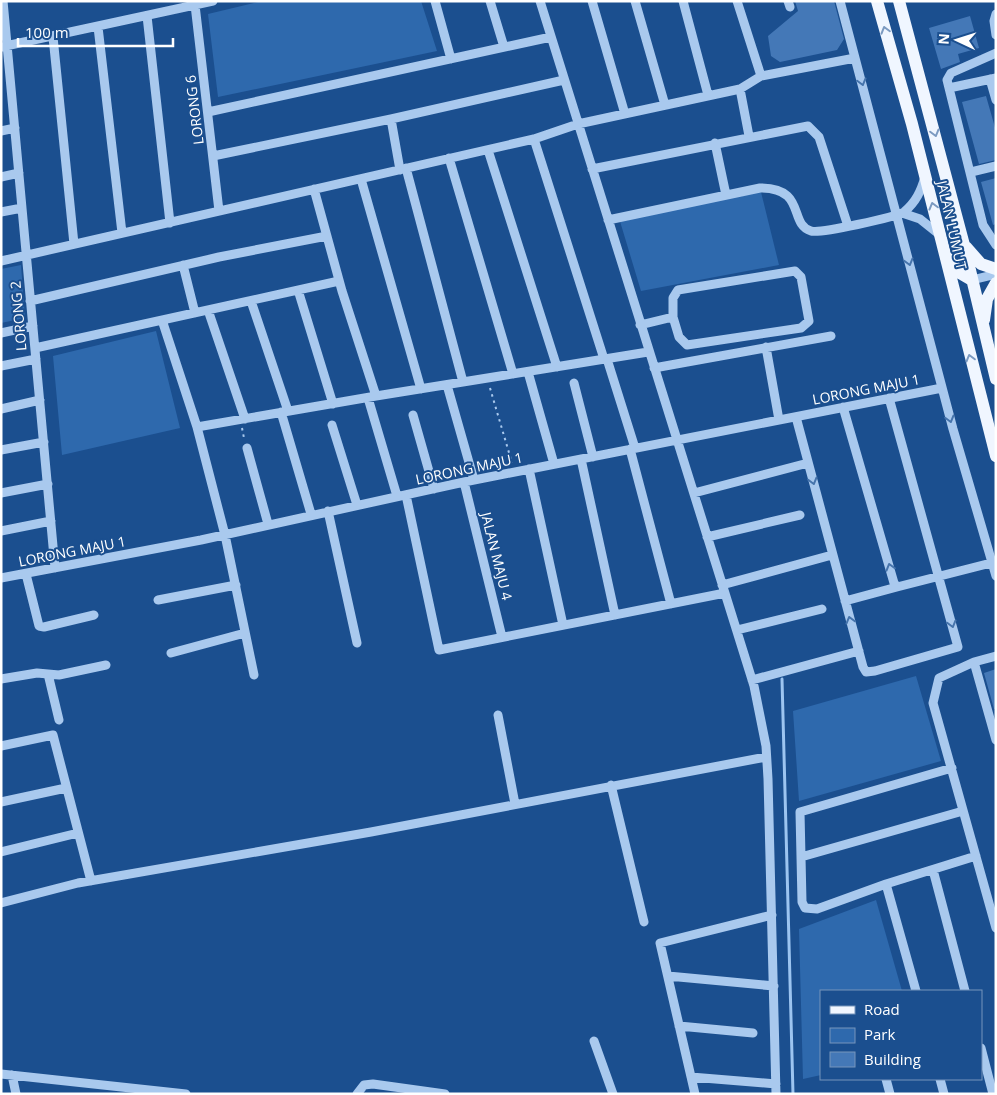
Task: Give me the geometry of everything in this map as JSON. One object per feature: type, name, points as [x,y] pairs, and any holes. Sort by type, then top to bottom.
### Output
[{"type":"main road","name":"JALAN LUMUT","points":[[876,1],[912,124],[996,456]]},
{"type":"main road","name":"JALAN LUMUT","points":[[899,1],[964,245],[983,332],[996,378]]},
{"type":"main road","points":[[893,59],[902,54],[905,47],[905,24]]},
{"type":"main road","points":[[912,124],[909,110],[910,98],[912,92],[922,86]]},
{"type":"main road","points":[[964,245],[981,264],[996,270]]},
{"type":"main road","points":[[943,251],[960,274],[972,280],[962,296],[960,319]]},
{"type":"main road","points":[[983,332],[987,299],[996,283]]},
{"type":"street","points":[[4,46],[213,1]]},
{"type":"street","points":[[435,1],[451,59]]},
{"type":"street","points":[[490,1],[504,47]]},
{"type":"street","points":[[540,1],[648,352],[752,680],[766,756],[776,1094]]},
{"type":"street","points":[[592,1],[624,114]]},
{"type":"street","points":[[635,1],[665,105]]},
{"type":"street","points":[[682,1],[708,95]]},
{"type":"street","points":[[737,1],[761,76]]},
{"type":"street","points":[[840,1],[899,214],[942,388],[996,576]]},
{"type":"street","name":"LORONG 6","points":[[195,5],[219,211]]},
{"type":"street","name":"LORONG 2","points":[[2,6],[6,85],[14,128],[19,173],[56,568]]},
{"type":"street","points":[[996,14],[994,20],[996,35]]},
{"type":"street","points":[[147,16],[170,222]]},
{"type":"street","points":[[98,27],[122,233]]},
{"type":"street","points":[[52,37],[74,244]]},
{"type":"street","points":[[208,112],[551,37]]},
{"type":"street","points":[[996,52],[947,76],[948,88],[983,225],[996,245]]},
{"type":"street","points":[[1,261],[488,150],[534,139],[578,124],[740,89],[761,76],[855,58]]},
{"type":"street","points":[[948,88],[993,78],[996,100]]},
{"type":"street","points":[[213,156],[391,119],[564,80]]},
{"type":"street","points":[[740,89],[749,136]]},
{"type":"street","points":[[391,119],[403,169],[463,382]]},
{"type":"street","points":[[592,168],[803,125],[808,126],[816,132],[848,226]]},
{"type":"street","points":[[1,131],[14,128]]},
{"type":"street","points":[[534,139],[606,359],[632,449],[671,604]]},
{"type":"street","points":[[715,143],[726,196]]},
{"type":"street","points":[[488,150],[557,367]]},
{"type":"street","points":[[449,158],[513,374]]},
{"type":"street","points":[[971,172],[996,166]]},
{"type":"street","points":[[1,177],[19,173]]},
{"type":"street","points":[[899,214],[916,199],[925,176]]},
{"type":"street","points":[[361,179],[421,389]]},
{"type":"street","points":[[608,220],[760,188],[776,188],[790,198],[803,226],[811,231],[848,226],[899,214],[920,219],[941,235]]},
{"type":"street","points":[[314,189],[401,495],[439,650],[671,604],[832,555]]},
{"type":"street","points":[[1,212],[22,208]]},
{"type":"street","points":[[30,301],[183,265],[327,236]]},
{"type":"street","points":[[183,265],[195,313]]},
{"type":"street","points":[[795,272],[801,277],[809,321],[801,328],[687,345],[679,337],[673,317],[673,298],[678,290],[795,272]]},
{"type":"street","points":[[972,280],[996,274]]},
{"type":"street","points":[[35,348],[340,281]]},
{"type":"street","points":[[298,290],[333,404]]},
{"type":"street","points":[[251,301],[285,412],[311,514]]},
{"type":"street","points":[[208,310],[242,419]]},
{"type":"street","points":[[640,325],[673,317]]},
{"type":"street","points":[[162,320],[197,427],[225,534],[254,676]]},
{"type":"street","points":[[1,332],[33,326]]},
{"type":"street","points":[[654,368],[831,336]]},
{"type":"street","points":[[766,347],[779,420]]},
{"type":"street","points":[[197,427],[648,352]]},
{"type":"street","points":[[1,366],[36,359]]},
{"type":"street","points":[[528,372],[554,464]]},
{"type":"street","points":[[574,383],[593,457]]},
{"type":"street","points":[[447,385],[474,480]]},
{"type":"street","name":"LORONG MAJU 1","points":[[1,578],[225,534],[434,488],[942,388]]},
{"type":"street","points":[[796,417],[863,667],[866,672],[870,672],[958,647],[889,398]]},
{"type":"street","points":[[1,409],[40,400]]},
{"type":"street","points":[[843,407],[894,583],[897,587]]},
{"type":"street","points":[[413,415],[434,488]]},
{"type":"street","points":[[332,425],[357,505]]},
{"type":"street","points":[[1,450],[44,442]]},
{"type":"street","points":[[247,448],[268,524]]},
{"type":"street","points":[[581,459],[615,615]]},
{"type":"street","points":[[694,493],[808,464]]},
{"type":"street","points":[[529,469],[563,625]]},
{"type":"street","name":"JALAN MAJU 4","points":[[464,482],[502,637]]},
{"type":"street","points":[[1,493],[48,484]]},
{"type":"street","points":[[328,511],[357,643]]},
{"type":"street","points":[[707,537],[800,515]]},
{"type":"street","points":[[1,531],[51,521]]},
{"type":"street","points":[[845,601],[991,563]]},
{"type":"street","points":[[26,574],[38,626],[44,627],[94,615]]},
{"type":"street","points":[[158,600],[236,585]]},
{"type":"street","points":[[737,630],[822,609]]},
{"type":"street","points":[[171,653],[245,634]]},
{"type":"street","points":[[752,680],[859,651]]},
{"type":"street","points":[[996,656],[974,662],[939,678],[933,703],[996,928]]},
{"type":"street","points":[[974,662],[996,740]]},
{"type":"street","points":[[1,680],[37,673],[60,675],[106,665]]},
{"type":"street","points":[[48,674],[59,720]]},
{"type":"street","points":[[498,715],[515,804]]},
{"type":"street","points":[[1,746],[53,735],[91,881]]},
{"type":"street","points":[[1,903],[91,881],[371,832],[766,756]]},
{"type":"street","points":[[952,768],[800,812],[802,902],[804,908],[817,909],[886,884],[976,856]]},
{"type":"street","points":[[612,785],[644,922]]},
{"type":"street","points":[[1,802],[66,788]]},
{"type":"street","points":[[801,857],[963,811]]},
{"type":"street","points":[[1,852],[78,833]]},
{"type":"street","points":[[933,870],[965,990]]},
{"type":"street","points":[[886,884],[916,990]]},
{"type":"street","points":[[695,1094],[660,943],[772,915]]},
{"type":"street","points":[[668,976],[774,986]]},
{"type":"street","points":[[679,1026],[753,1033]]},
{"type":"street","points":[[594,1041],[613,1094]]},
{"type":"street","points":[[982,1052],[993,1094]]},
{"type":"street","points":[[1,1074],[186,1094]]},
{"type":"street","points":[[12,1075],[16,1094]]},
{"type":"street","points":[[692,1077],[776,1084]]},
{"type":"street","points":[[886,1080],[890,1094]]},
{"type":"street","points":[[940,1080],[944,1094]]},
{"type":"street","points":[[357,1094],[364,1085],[373,1084],[445,1094]]},
{"type":"path","points":[[487,378],[514,472]]},
{"type":"path","points":[[242,419],[247,448]]},
{"type":"green space","points":[[262,1],[421,1],[437,51],[218,97],[208,14]]},
{"type":"green space","points":[[760,188],[779,265],[641,291],[619,218]]},
{"type":"green space","points":[[21,265],[25,318],[1,323],[1,269]]},
{"type":"green space","points":[[156,331],[180,428],[62,455],[53,356]]},
{"type":"green space","points":[[916,676],[941,761],[799,801],[793,711]]},
{"type":"green space","points":[[876,900],[902,990],[820,990],[820,1075],[803,1079],[799,929]]},
{"type":"building","points":[[795,1],[834,1],[844,39],[837,50],[780,62],[771,56],[768,36],[798,11]]},
{"type":"building","points":[[970,16],[979,48],[958,54],[960,62],[941,69],[929,28]]},
{"type":"building","points":[[986,96],[996,131],[996,160],[979,164],[962,102]]},
{"type":"building","points":[[996,178],[996,224],[993,225],[981,182]]},
{"type":"building","points":[[996,669],[996,709],[994,709],[984,673]]},
{"type":"waterway","points":[[782,679],[793,1094]]}]
